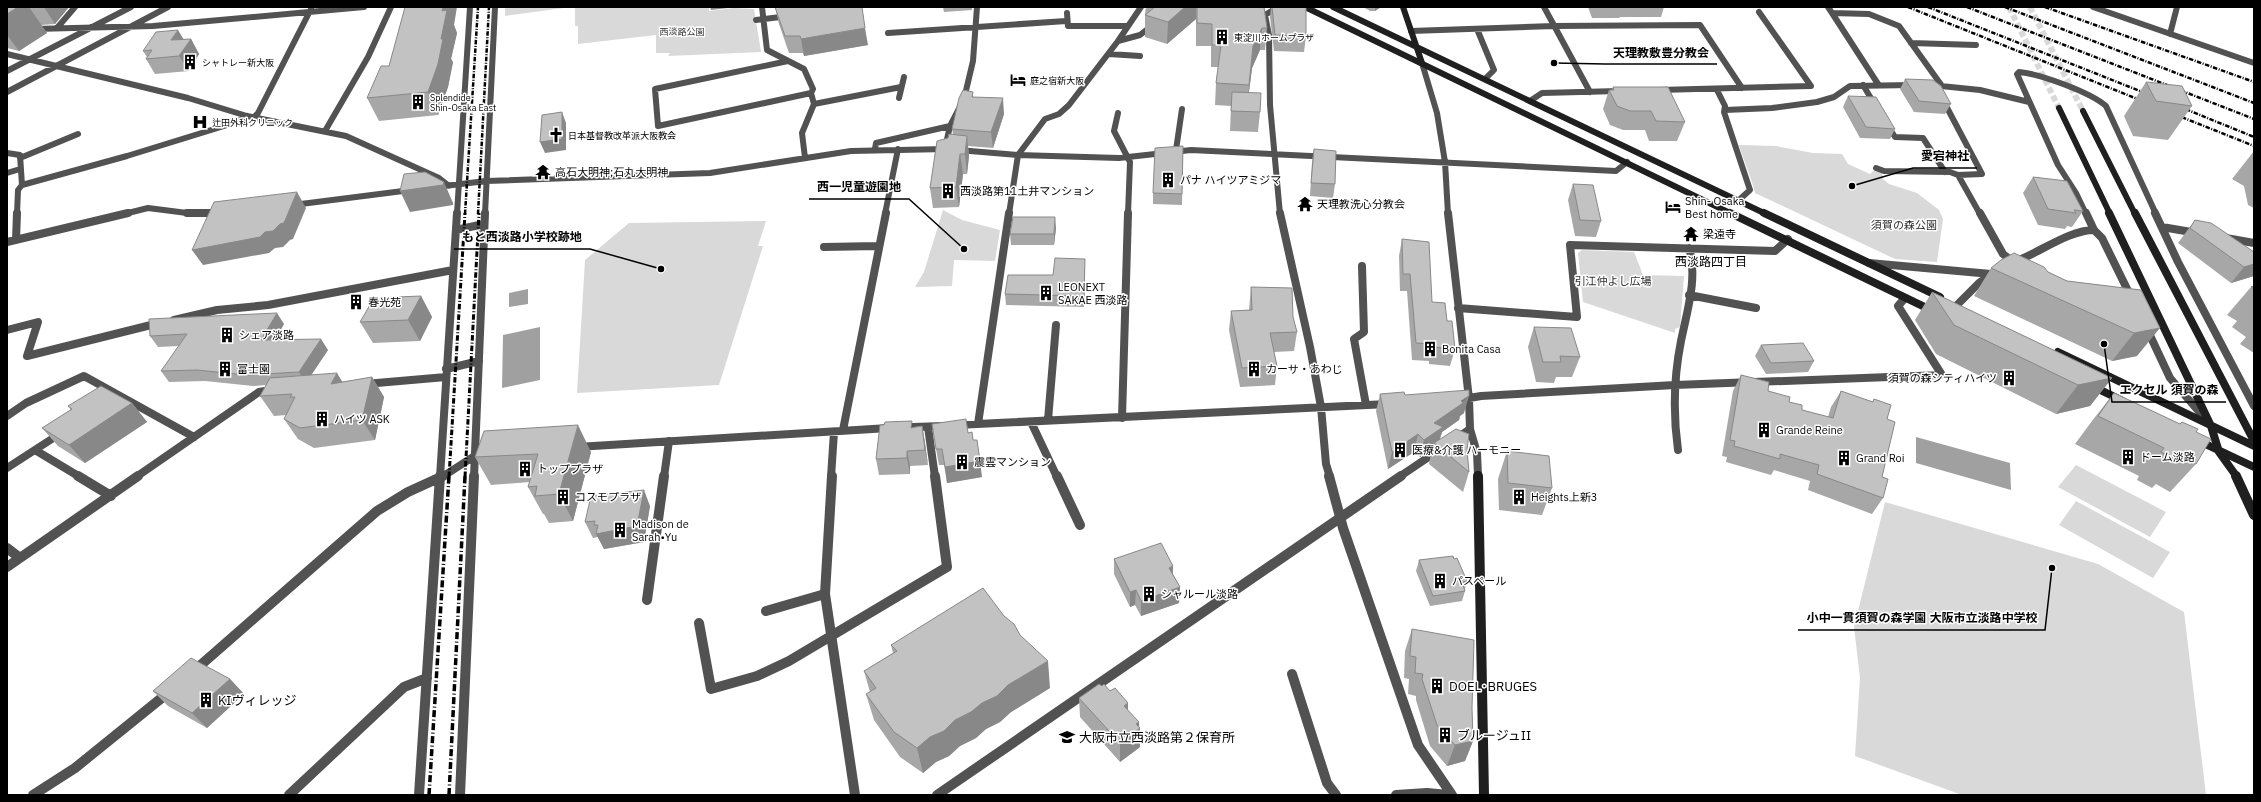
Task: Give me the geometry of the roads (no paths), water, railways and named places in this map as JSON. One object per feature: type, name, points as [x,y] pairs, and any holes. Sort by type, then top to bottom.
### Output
[{"type":"street","points":[[57,28],[75,7]]},
{"type":"street","points":[[7,71],[131,7]]},
{"type":"street","points":[[7,92],[168,7]]},
{"type":"street","points":[[26,29],[93,26],[131,27],[311,10],[364,7]]},
{"type":"street","points":[[324,131],[368,58],[391,7]]},
{"type":"street","points":[[419,795],[470,7]]},
{"type":"street","points":[[460,795],[476,455],[484,224],[495,7]]},
{"type":"street","points":[[762,7],[768,50],[804,68],[813,89],[811,93],[814,104],[802,133],[805,158]]},
{"type":"street","points":[[945,149],[950,126],[964,99],[973,61],[977,7]]},
{"type":"street","points":[[978,424],[1018,155],[1045,119],[1059,114],[1069,105],[1109,54],[1141,7]]},
{"type":"street","points":[[1278,7],[1265,15],[1269,36],[1272,153],[1280,219],[1310,347],[1321,407],[1326,464],[1340,517],[1418,745],[1452,795]]},
{"type":"street","points":[[1305,7],[1788,239],[1905,298],[1941,314]]},
{"type":"street","points":[[1333,7],[1961,307],[1992,274],[2013,262],[2038,253],[2071,234],[2085,229],[2094,230]]},
{"type":"street","points":[[1404,7],[1437,113],[1445,162],[1446,208],[1469,399],[1470,429],[1477,453],[1484,795]]},
{"type":"street","points":[[1544,7],[1590,92]]},
{"type":"street","points":[[1828,7],[1878,84]]},
{"type":"street","points":[[2093,7],[2254,63]]},
{"type":"street","points":[[2170,34],[2177,7]]},
{"type":"street","points":[[16,240],[18,190],[22,185],[127,156],[237,122],[258,113],[311,10]]},
{"type":"street","points":[[1654,90],[1717,90],[1811,86],[1760,12]]},
{"type":"street","points":[[1067,13],[1066,21],[1068,26],[1128,26]]},
{"type":"street","points":[[1832,13],[1868,14],[1899,26],[1942,86]]},
{"type":"street","points":[[756,20],[796,15]]},
{"type":"street","points":[[888,33],[1061,20],[1066,21]]},
{"type":"street","points":[[1118,41],[1140,35],[1159,20]]},
{"type":"street","points":[[1411,31],[1554,26],[1700,25],[1742,88]]},
{"type":"street","points":[[1477,29],[1494,70],[1485,79]]},
{"type":"street","points":[[1911,43],[1976,45]]},
{"type":"street","points":[[7,54],[58,65],[188,98],[251,117],[346,136],[439,178],[450,186]]},
{"type":"street","points":[[1109,54],[1140,56]]},
{"type":"street","points":[[7,60],[20,58]]},
{"type":"street","points":[[788,61],[655,90],[658,126],[811,93]]},
{"type":"street","points":[[2134,303],[2102,238],[2094,230],[2076,193],[2058,165],[2016,74],[2019,72],[2031,72],[2102,102],[2178,262],[2254,406]]},
{"type":"street","points":[[899,98],[904,77]]},
{"type":"street","points":[[1726,110],[1772,108],[1817,102],[1834,97],[1850,86],[1878,84],[1942,86],[1980,90],[2029,102]]},
{"type":"street","points":[[1863,85],[1879,111]]},
{"type":"street","points":[[1876,168],[1884,171],[1945,172],[1958,175],[1982,174],[1935,86]]},
{"type":"street","points":[[814,104],[901,87]]},
{"type":"street","points":[[1717,90],[1726,110],[1724,112],[1750,190],[1739,200]]},
{"type":"street","points":[[1530,100],[1542,93],[1625,91]]},
{"type":"street","points":[[2059,108],[2211,426],[2219,452],[2235,474],[2254,515]]},
{"type":"street","points":[[1176,150],[1182,109]]},
{"type":"street","points":[[2083,111],[2199,339],[2254,441]]},
{"type":"street","points":[[1118,113],[1114,130],[1130,162],[1122,418]]},
{"type":"street","points":[[1883,118],[1895,137],[1923,138],[1945,172]]},
{"type":"street","points":[[875,149],[876,143],[950,126]]},
{"type":"street","points":[[7,173],[20,164],[78,134]]},
{"type":"street","points":[[284,206],[486,181],[710,173],[875,149],[945,149],[1076,158],[1128,156],[1176,150],[1272,153],[1616,171],[1627,162]]},
{"type":"street","points":[[855,795],[825,594],[838,431],[898,149]]},
{"type":"street","points":[[7,153],[20,155],[22,185]]},
{"type":"street","points":[[1958,175],[2003,254],[2013,262]]},
{"type":"street","points":[[7,242],[148,208],[196,214],[230,211]]},
{"type":"street","points":[[456,230],[484,224]]},
{"type":"street","points":[[2162,227],[2206,235]]},
{"type":"street","points":[[2214,236],[2254,243]]},
{"type":"street","points":[[1458,308],[1577,316],[1570,245],[1775,251],[1788,239]]},
{"type":"street","points":[[824,247],[878,246]]},
{"type":"street","points":[[1678,450],[1673,423],[1675,385],[1680,339],[1684,336],[1693,258],[1689,248]]},
{"type":"street","points":[[1869,263],[1992,274]]},
{"type":"street","points":[[1362,266],[1364,332],[1354,339],[1366,404]]},
{"type":"street","points":[[7,330],[38,322],[27,356],[217,310],[276,303],[453,270]]},
{"type":"street","points":[[1689,295],[1756,308]]},
{"type":"street","points":[[1452,401],[1481,396],[1675,385],[1942,375],[1898,306],[1905,298]]},
{"type":"street","points":[[2144,323],[2170,378],[2211,426]]},
{"type":"street","points":[[1048,420],[1056,325]]},
{"type":"street","points":[[2050,348],[2254,446]]},
{"type":"street","points":[[355,384],[446,373],[479,361]]},
{"type":"street","points":[[7,416],[26,403],[84,376],[116,398],[194,437]]},
{"type":"street","points":[[2083,382],[2126,402]]},
{"type":"street","points":[[7,567],[259,392],[284,389]]},
{"type":"street","points":[[569,448],[838,431],[1398,403]]},
{"type":"street","points":[[1031,422],[1080,526]]},
{"type":"street","points":[[699,623],[712,690],[757,676],[831,636],[947,567],[928,427]]},
{"type":"street","points":[[7,468],[68,429]]},
{"type":"street","points":[[937,795],[1470,429]]},
{"type":"street","points":[[2193,437],[2219,452],[2254,467]]},
{"type":"street","points":[[647,600],[669,441]]},
{"type":"street","points":[[35,450],[111,496]]},
{"type":"street","points":[[188,676],[377,511],[408,492],[439,479],[476,455],[493,453]]},
{"type":"street","points":[[7,548],[20,558]]},
{"type":"street","points":[[766,612],[825,594]]},
{"type":"street","points":[[1292,674],[1327,783],[1336,795]]},
{"type":"street","points":[[289,795],[404,687],[427,678]]},
{"type":"street","points":[[33,795],[62,774],[75,768],[149,710],[176,686]]},
{"type":"street","points":[[1396,795],[1427,793],[1448,795]]},
{"type":"tunnel","points":[[2009,7],[2059,108]]},
{"type":"tunnel","points":[[2030,7],[2083,111]]},
{"type":"railway","points":[[465,214],[478,7]]},
{"type":"railway","points":[[478,214],[489,7]]},
{"type":"railway","points":[[1908,7],[2145,102]]},
{"type":"railway","points":[[1928,7],[2150,95]]},
{"type":"railway","points":[[1967,7],[2254,119]]},
{"type":"railway","points":[[2005,7],[2254,103]]},
{"type":"railway","points":[[2045,7],[2254,82]]},
{"type":"railway","points":[[2178,106],[2254,137]]},
{"type":"railway","points":[[2174,114],[2254,146]]},
{"type":"railway","points":[[449,477],[465,213]]},
{"type":"railway","points":[[465,477],[479,213]]},
{"type":"railway","points":[[429,795],[449,476]]},
{"type":"railway","points":[[449,795],[465,476]]},
{"type":"place","name":"東淀川ホームプラザ","points":[[1222,37]]},
{"type":"place","name":"シャトレー新大阪","points":[[190,62]]},
{"type":"place","name":"天理教敷豊分教会","points":[[1554,63]]},
{"type":"place","name":"庭之宿新大阪","points":[[1018,80]]},
{"type":"place","name":"Splendide Shin-Osaka East","points":[[418,102]]},
{"type":"place","name":"辻田外科クリニック","points":[[200,122]]},
{"type":"place","name":"日本基督教改革派大阪教会","points":[[556,135]]},
{"type":"place","name":"高石大明神;石丸大明神","points":[[543,172]]},
{"type":"place","name":"パナ ハイツアミジマ","points":[[1168,180]]},
{"type":"place","name":"愛宕神社","points":[[1852,186]]},
{"type":"place","name":"西淡路第11土井マンション","points":[[948,191]]},
{"type":"place","name":"天理教洗心分教会","points":[[1305,204]]},
{"type":"place","name":"Shin- Osaka Best home","points":[[1673,207]]},
{"type":"place","name":"梁遠寺","points":[[1691,234]]},
{"type":"place","name":"西一児童遊園地","points":[[964,249]]},
{"type":"place","name":"もと西淡路小学校跡地","points":[[661,269]]},
{"type":"place","name":"LEONEXT SAKAE 西淡路","points":[[1046,293]]},
{"type":"place","name":"春光苑","points":[[356,302]]},
{"type":"place","name":"シェア淡路","points":[[227,335]]},
{"type":"place","name":"エクセル 須賀の森","points":[[2104,344]]},
{"type":"place","name":"Bonita Casa","points":[[1430,349]]},
{"type":"place","name":"富士園","points":[[225,369]]},
{"type":"place","name":"カーサ・あわじ","points":[[1254,369]]},
{"type":"place","name":"須賀の森シティハイツ","points":[[2009,378]]},
{"type":"place","name":"ハイツ ASK","points":[[322,419]]},
{"type":"place","name":"Grande Reine","points":[[1764,430]]},
{"type":"place","name":"医療&介護 ハーモニー","points":[[1400,450]]},
{"type":"place","name":"ドーム淡路","points":[[2128,457]]},
{"type":"place","name":"Grand Roi","points":[[1844,458]]},
{"type":"place","name":"震雲マンション","points":[[962,462]]},
{"type":"place","name":"トッププラザ","points":[[525,469]]},
{"type":"place","name":"コスモプラザ","points":[[563,497]]},
{"type":"place","name":"Heights上新3","points":[[1519,497]]},
{"type":"place","name":"Madison de Sarah•Yu","points":[[620,530]]},
{"type":"place","name":"小中一貫須賀の森学園 大阪市立淡路中学校","points":[[2052,568]]},
{"type":"place","name":"パスペール","points":[[1440,581]]},
{"type":"place","name":"シャルール淡路","points":[[1149,594]]},
{"type":"place","name":"DOEL･BRUGES","points":[[1437,686]]},
{"type":"place","name":"KIヴィレッジ","points":[[206,700]]},
{"type":"place","name":"ブルージュII","points":[[1445,735]]},
{"type":"place","name":"大阪市立西淡路第２保育所","points":[[1067,737]]},
{"type":"district","name":"西淡路四丁目","points":[[1711,261]]},
{"type":"park label","name":"西淡路公園","points":[[682,31]]},
{"type":"park label","name":"須賀の森公園","points":[[1904,225]]},
{"type":"park label","name":"引江仲よし広場","points":[[1613,281]]}]
